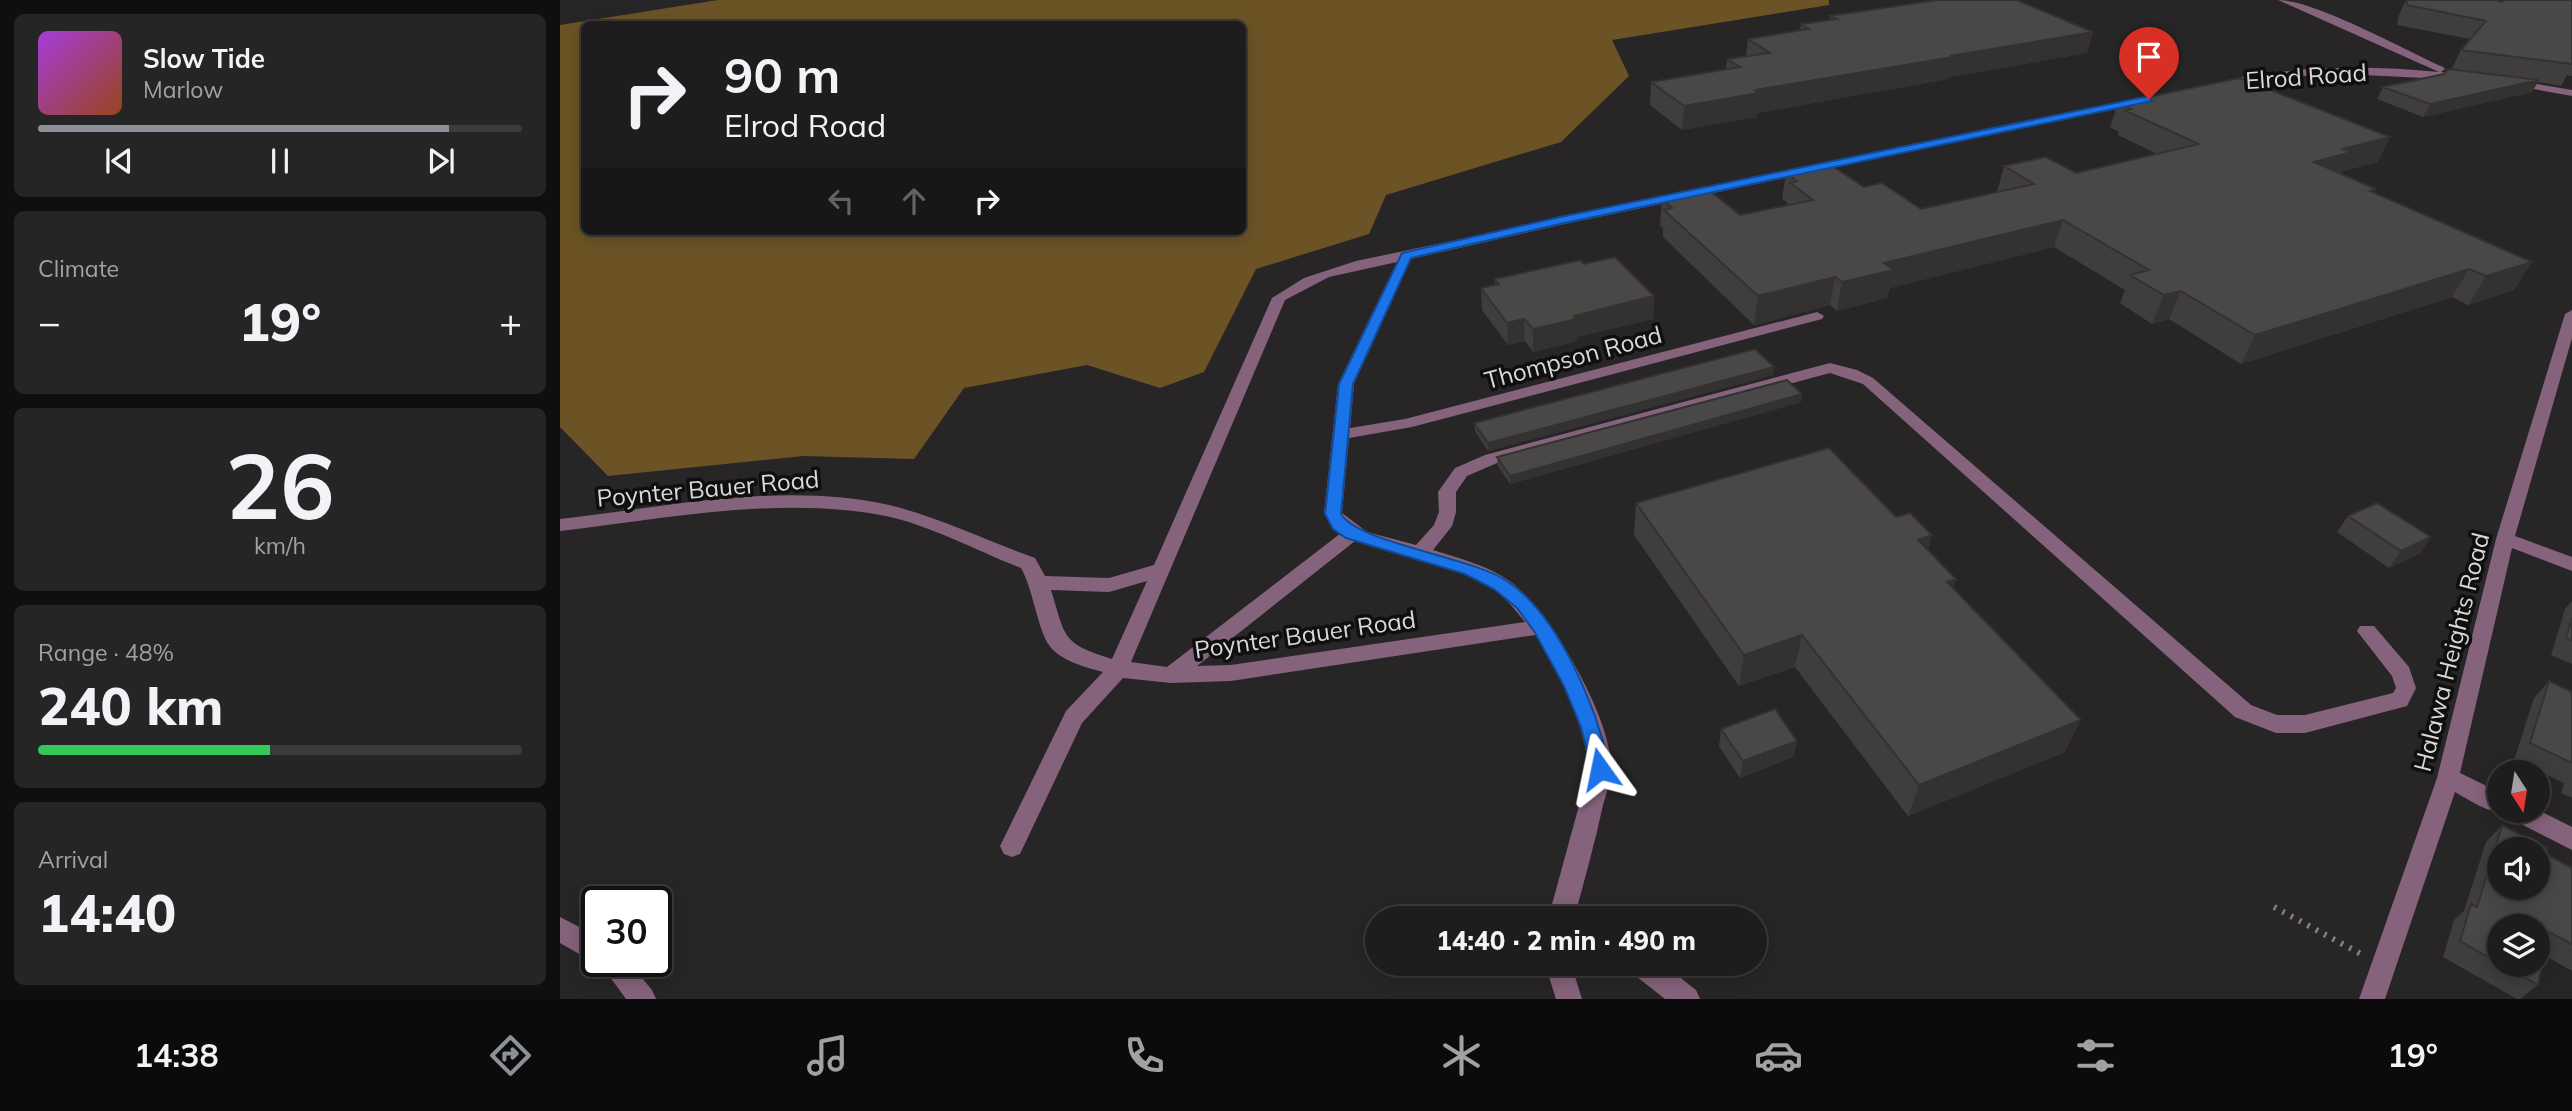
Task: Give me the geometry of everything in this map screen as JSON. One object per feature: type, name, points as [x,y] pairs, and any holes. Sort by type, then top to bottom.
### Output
[{"type":"street","points":[[2282,0],[2318,13],[2454,76],[2479,80]]},
{"type":"street","points":[[2309,0],[2318,13]]},
{"type":"street","name":"Elrod Road","points":[[2209,87],[2320,70],[2410,71],[2454,76]]},
{"type":"street","points":[[2572,93],[2505,85],[2572,101]]},
{"type":"street","points":[[1012,846],[1074,718],[1118,669],[1279,298],[1301,282],[1339,268],[2149,99]]},
{"type":"street","points":[[1406,256],[1346,384],[1333,514],[1339,525],[1352,534],[1420,552],[1500,584],[1524,604],[1541,627],[1573,685],[1591,727],[1600,769],[1564,906]]},
{"type":"street","name":"Halawa Heights Road","points":[[2372,999],[2448,778],[2505,539],[2572,314]]},
{"type":"street","name":"Thompson Road","points":[[1340,434],[1406,424],[1817,316]]},
{"type":"street","points":[[1420,552],[1442,530],[1450,513],[1447,492],[1461,472],[1491,459],[1830,368],[1852,373],[1868,381],[2243,711],[2276,724],[2305,724],[2400,700],[2406,688],[2402,673],[2367,631]]},
{"type":"street","name":"Poynter Bauer Road","points":[[560,525],[773,503],[838,503],[890,511],[1028,564],[1039,583],[1057,642],[1080,657],[1118,669],[1171,675],[1231,673],[1541,627]]},
{"type":"street","points":[[1171,675],[1352,534]]},
{"type":"street","points":[[2505,539],[2572,564]]},
{"type":"street","points":[[1039,583],[1109,585],[1161,570]]},
{"type":"street","points":[[2448,778],[2487,797]]},
{"type":"street","points":[[2541,823],[2572,839]]},
{"type":"street","points":[[560,929],[581,941]]},
{"type":"street","points":[[1562,976],[1569,999]]},
{"type":"street","points":[[1656,976],[1686,999]]},
{"type":"street","points":[[625,977],[643,999]]},
{"type":"path","points":[[2274,907],[2383,967]]},
{"type":"shaded area","points":[[718,0],[1829,0],[1829,5],[1612,40],[1629,76],[1561,142],[1386,195],[1369,234],[1256,269],[1204,372],[1160,388],[1087,365],[964,388],[914,459],[804,456],[608,476],[560,427],[560,25],[581,22],[581,235],[1246,235],[1246,21],[585,21]]},
{"type":"building","points":[[1937,0],[2017,0],[2093,32],[1755,90],[1759,93],[1684,106],[1651,82],[1740,67],[1727,59],[1770,53],[1748,39],[1809,29],[1801,24],[1837,19],[1830,16]]},
{"type":"building","points":[[2407,0],[2572,0],[2572,64],[2461,50],[2486,21],[2407,5]]},
{"type":"building","points":[[2448,69],[2539,80],[2430,104],[2383,87],[2444,74]]},
{"type":"building","points":[[2240,78],[2390,137],[2343,149],[2352,152],[2314,162],[2376,189],[2370,191],[2532,262],[2486,276],[2469,269],[2255,335],[2181,291],[2164,295],[2130,275],[2149,270],[2063,220],[1884,263],[1894,270],[1842,282],[1835,277],[1758,296],[1664,210],[1672,208],[1662,199],[1709,190],[1740,215],[1813,200],[1790,183],[1797,181],[1786,173],[1829,164],[1864,187],[1882,183],[1921,209],[2034,184],[2004,166],[2046,157],[2076,173],[2199,144],[2126,111],[2131,109],[2118,103]]},
{"type":"building","points":[[1615,257],[1654,296],[1533,329],[1524,319],[1507,323],[1481,288],[1499,284],[1495,279],[1581,260],[1584,264]]},
{"type":"building","points":[[1755,349],[1774,367],[1488,443],[1474,423]]},
{"type":"building","points":[[1787,380],[1802,394],[1510,476],[1497,457]]},
{"type":"building","points":[[1829,448],[1896,517],[1910,513],[1932,535],[1918,540],[1956,579],[1947,582],[2081,720],[1919,785],[1802,635],[1744,655],[1636,503]]},
{"type":"building","points":[[2377,503],[2431,537],[2401,551],[2348,516]]},
{"type":"building","points":[[2572,618],[2572,641],[2566,638]]},
{"type":"building","points":[[2549,681],[2572,692],[2572,763],[2530,743]]},
{"type":"building","points":[[1775,709],[1797,741],[1743,761],[1721,729]]},
{"type":"building","points":[[2502,825],[2525,837],[2498,837]]},
{"type":"building","points":[[2550,856],[2572,868],[2572,944],[2550,933],[2550,914],[2487,914],[2487,956],[2460,941],[2471,904],[2477,907],[2487,874],[2487,900],[2550,900]]},
{"type":"building","points":[[2524,977],[2540,977],[2538,985]]},
{"type":"route","points":[[1600,769],[1591,727],[1573,685],[1541,627],[1524,604],[1500,584],[1471,570],[1420,552],[1352,534],[1339,525],[1333,514],[1346,384],[1406,256],[1560,221],[2149,99]]}]
